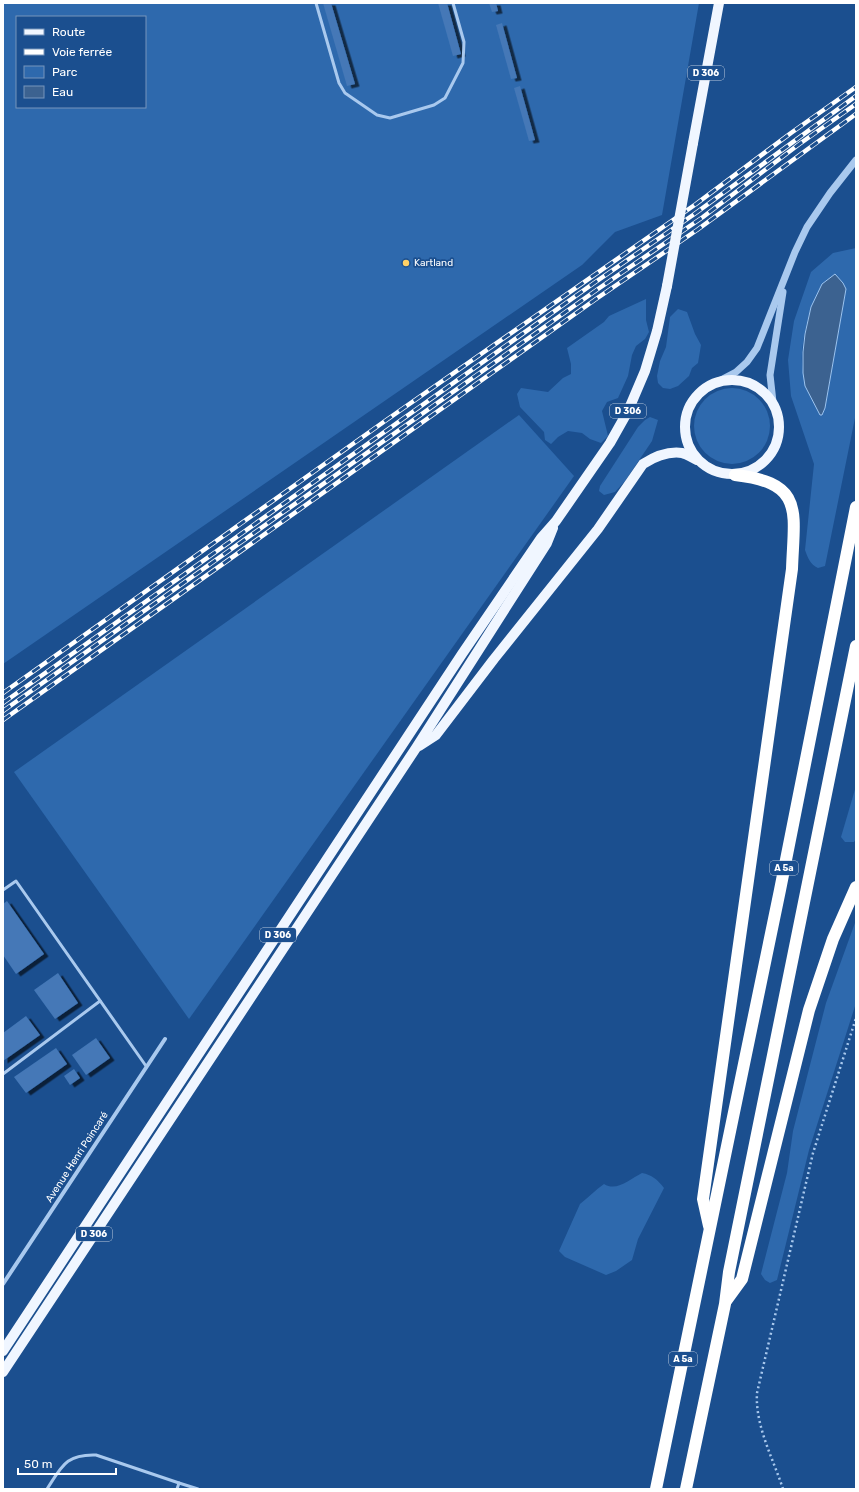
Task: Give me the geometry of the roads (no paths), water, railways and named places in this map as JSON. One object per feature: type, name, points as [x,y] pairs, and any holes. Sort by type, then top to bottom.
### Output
[{"type":"highway","points":[[710,1228],[703,1199],[734,970],[792,569],[794,521],[791,504],[785,492],[773,483],[755,477],[735,475]]},
{"type":"highway","name":"A 5a","points":[[656,1489],[781,883],[856,508]]},
{"type":"highway","name":"A 5a","points":[[686,1489],[725,1304],[729,1272],[856,646]]},
{"type":"highway","points":[[725,1304],[742,1279],[809,1010],[833,939],[856,887]]},
{"type":"main road","name":"D 306","points":[[3,1351],[467,647],[541,538],[556,521],[610,443],[628,411],[645,370],[657,331],[667,286],[719,3]]},
{"type":"main road","points":[[416,748],[436,735],[494,659],[598,530],[642,464],[651,459],[670,453],[683,453],[697,460],[709,469],[735,475],[748,472],[762,465],[773,454],[778,437],[780,420],[773,402],[762,389],[748,382],[732,379],[715,383],[704,388],[694,399],[686,414],[684,430],[688,446],[697,460]]},
{"type":"main road","name":"D 306","points":[[3,1372],[416,748],[547,542],[556,521]]},
{"type":"street","points":[[715,383],[736,372],[747,362],[757,348],[795,252],[807,227],[830,193],[856,160]]},
{"type":"street","points":[[773,402],[770,375],[784,279]]},
{"type":"street","name":"Avenue Henri Poincaré","points":[[3,1284],[164,1038]]},
{"type":"lane","points":[[316,3],[339,83],[345,93],[377,115],[390,118],[434,105],[445,98],[463,63],[464,42],[452,3]]},
{"type":"lane","points":[[3,890],[16,881],[146,1066]]},
{"type":"lane","points":[[3,1074],[100,1001]]},
{"type":"lane","points":[[47,1489],[66,1462],[75,1457],[84,1455],[96,1455],[198,1489]]},
{"type":"lane","points":[[177,1489],[179,1483]]},
{"type":"water","points":[[835,274],[846,289],[825,408],[822,415],[820,415],[805,386],[803,373],[803,352],[811,307],[822,284]]},
{"type":"railway","points":[[3,693],[385,421],[696,204],[791,133],[856,87]]},
{"type":"railway","points":[[3,703],[594,283],[693,215],[856,96]]},
{"type":"railway","points":[[3,711],[598,289],[703,217],[798,145],[856,104]]},
{"type":"railway","points":[[3,720],[596,299],[697,230],[856,114]]},
{"type":"place","name":"Kartland","points":[[406,263]]}]
